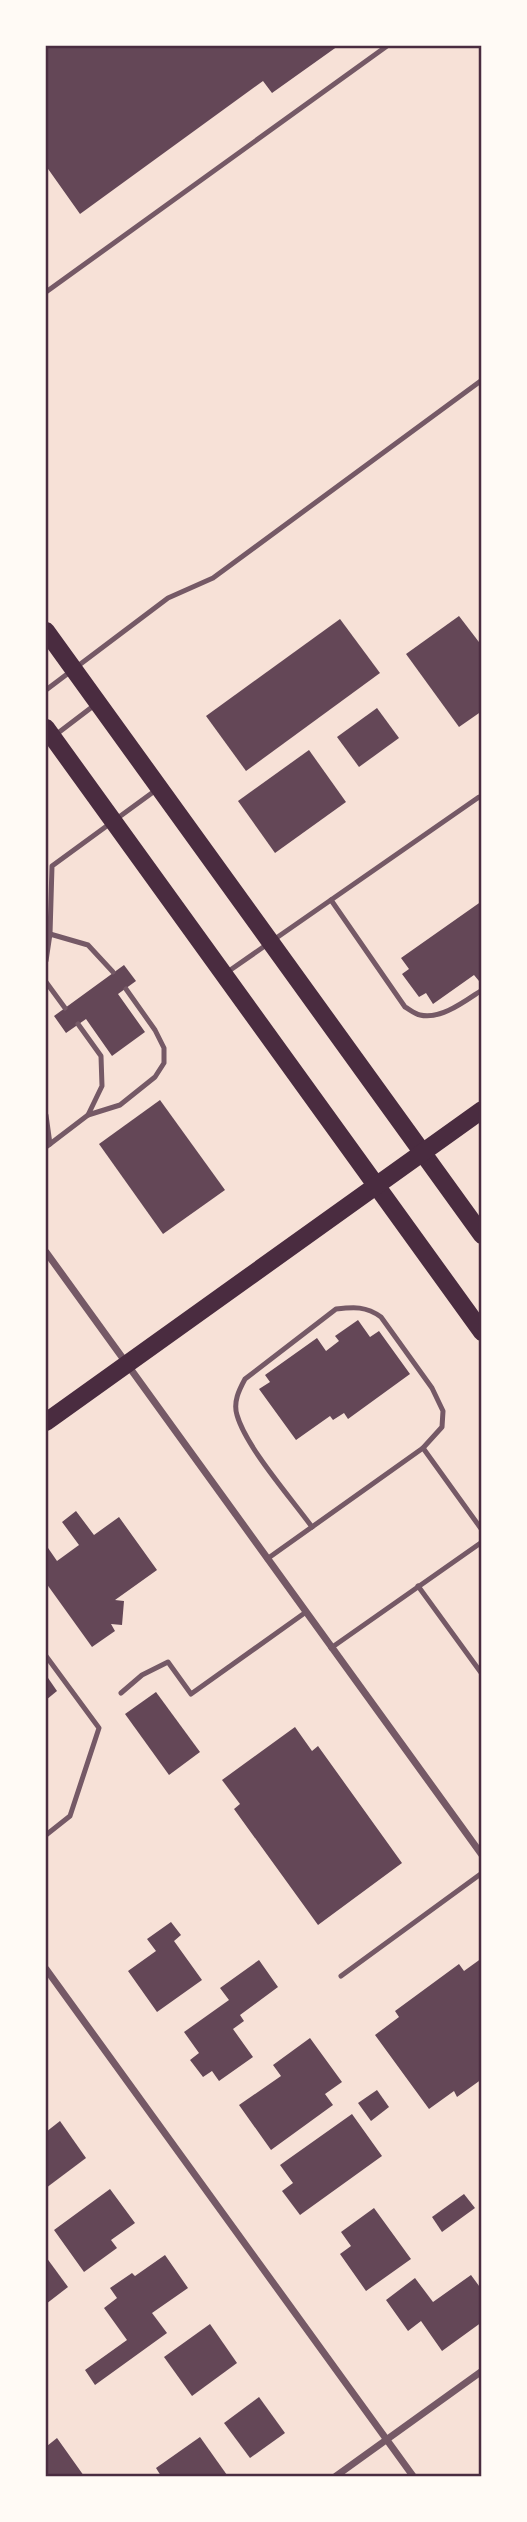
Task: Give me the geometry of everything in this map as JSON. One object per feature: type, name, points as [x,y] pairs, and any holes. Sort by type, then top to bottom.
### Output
[{"type":"main road","points":[[46,631],[481,1235]]},
{"type":"main road","points":[[48,735],[481,1332]]},
{"type":"main road","points":[[46,1422],[481,1110]]},
{"type":"street","points":[[46,1252],[48,1261],[126,1364],[481,1855]]},
{"type":"street","points":[[46,1969],[413,2476]]},
{"type":"street","points":[[336,2476],[481,2371]]},
{"type":"lane","points":[[46,292],[387,46]]},
{"type":"lane","points":[[46,690],[168,598],[213,578],[481,380]]},
{"type":"lane","points":[[48,735],[98,703]]},
{"type":"lane","points":[[46,961],[50,934],[52,866],[159,788]]},
{"type":"lane","points":[[224,975],[479,797],[481,800]]},
{"type":"lane","points":[[331,900],[405,1007],[420,1015],[439,1014],[463,1003],[481,990]]},
{"type":"lane","points":[[50,934],[88,944],[113,972]]},
{"type":"lane","points":[[46,982],[65,1007]]},
{"type":"lane","points":[[48,1146],[88,1115],[120,1105],[155,1077],[164,1063],[164,1048],[155,1030],[126,989]]},
{"type":"lane","points":[[78,1024],[102,1056],[102,1086],[88,1115]]},
{"type":"lane","points":[[46,1115],[48,1146]]},
{"type":"lane","points":[[267,1559],[312,1527],[423,1448],[442,1427],[443,1411],[432,1388],[381,1317],[370,1309],[336,1308],[245,1379],[237,1394],[236,1413],[249,1440],[312,1527]]},
{"type":"lane","points":[[423,1448],[481,1530]]},
{"type":"lane","points":[[331,1648],[481,1542]]},
{"type":"lane","points":[[418,1586],[481,1674]]},
{"type":"lane","points":[[121,1693],[142,1675],[168,1662],[191,1693],[306,1612]]},
{"type":"lane","points":[[46,1656],[99,1728],[70,1816],[46,1835]]},
{"type":"lane","points":[[341,1976],[481,1873]]},
{"type":"building","points":[[46,46],[338,46],[272,93],[263,81],[80,214],[46,166]]},
{"type":"building","points":[[459,616],[482,646],[482,711],[459,727],[406,654]]},
{"type":"building","points":[[340,619],[380,673],[246,771],[206,716]]},
{"type":"building","points":[[377,708],[399,738],[359,767],[337,737]]},
{"type":"building","points":[[309,750],[346,802],[275,853],[238,801]]},
{"type":"building","points":[[482,901],[482,979],[479,981],[474,975],[433,1004],[426,993],[419,997],[402,974],[409,969],[401,958]]},
{"type":"building","points":[[124,965],[136,981],[118,994],[145,1032],[112,1056],[86,1019],[66,1033],[54,1016]]},
{"type":"building","points":[[160,1100],[225,1190],[163,1234],[99,1144]]},
{"type":"building","points":[[358,1320],[370,1337],[379,1331],[410,1374],[348,1419],[344,1413],[333,1420],[330,1416],[296,1440],[259,1389],[270,1382],[265,1375],[317,1338],[326,1351],[339,1341],[335,1336]]},
{"type":"building","points":[[76,1511],[94,1535],[119,1517],[157,1570],[115,1600],[124,1601],[122,1625],[111,1624],[115,1631],[92,1647],[46,1583],[46,1545],[57,1561],[79,1545],[62,1522]]},
{"type":"building","points":[[46,1675],[57,1691],[46,1700]]},
{"type":"building","points":[[156,1692],[200,1752],[169,1775],[125,1714]]},
{"type":"building","points":[[295,1727],[312,1751],[318,1746],[402,1863],[318,1925],[234,1809],[240,1804],[222,1780]]},
{"type":"building","points":[[171,1922],[181,1935],[174,1941],[202,1980],[157,2012],[128,1971],[156,1951],[147,1939]]},
{"type":"building","points":[[482,1958],[482,2079],[457,2097],[454,2091],[429,2109],[375,2035],[399,2017],[395,2011],[459,1964],[464,1971]]},
{"type":"building","points":[[259,1960],[278,1987],[240,2015],[244,2021],[233,2029],[253,2057],[219,2081],[212,2071],[203,2077],[190,2060],[199,2053],[184,2032],[229,2000],[220,1988]]},
{"type":"building","points":[[310,2038],[342,2082],[325,2094],[333,2105],[271,2150],[239,2105],[281,2076],[273,2065]]},
{"type":"building","points":[[377,2090],[389,2107],[371,2121],[358,2103]]},
{"type":"building","points":[[352,2114],[382,2156],[300,2215],[282,2191],[293,2183],[280,2165]]},
{"type":"building","points":[[60,2121],[86,2158],[46,2188],[46,2132]]},
{"type":"building","points":[[110,2189],[135,2223],[111,2240],[117,2248],[84,2272],[54,2230]]},
{"type":"building","points":[[464,2194],[475,2208],[442,2232],[432,2217]]},
{"type":"building","points":[[374,2208],[411,2259],[366,2291],[340,2254],[351,2246],[341,2232]]},
{"type":"building","points":[[165,2255],[188,2288],[152,2313],[167,2333],[95,2385],[85,2370],[127,2340],[104,2308],[117,2298],[110,2288],[132,2273],[135,2276]]},
{"type":"building","points":[[46,2257],[68,2287],[46,2304]]},
{"type":"building","points":[[471,2275],[482,2290],[482,2322],[442,2351],[421,2321],[408,2331],[386,2300],[415,2278],[433,2302]]},
{"type":"building","points":[[210,2324],[237,2363],[192,2396],[164,2357]]},
{"type":"building","points":[[259,2397],[285,2433],[250,2458],[224,2423]]},
{"type":"building","points":[[200,2437],[227,2475],[161,2476],[156,2468]]},
{"type":"building","points":[[57,2438],[84,2476],[46,2476],[46,2444],[47,2446]]}]
